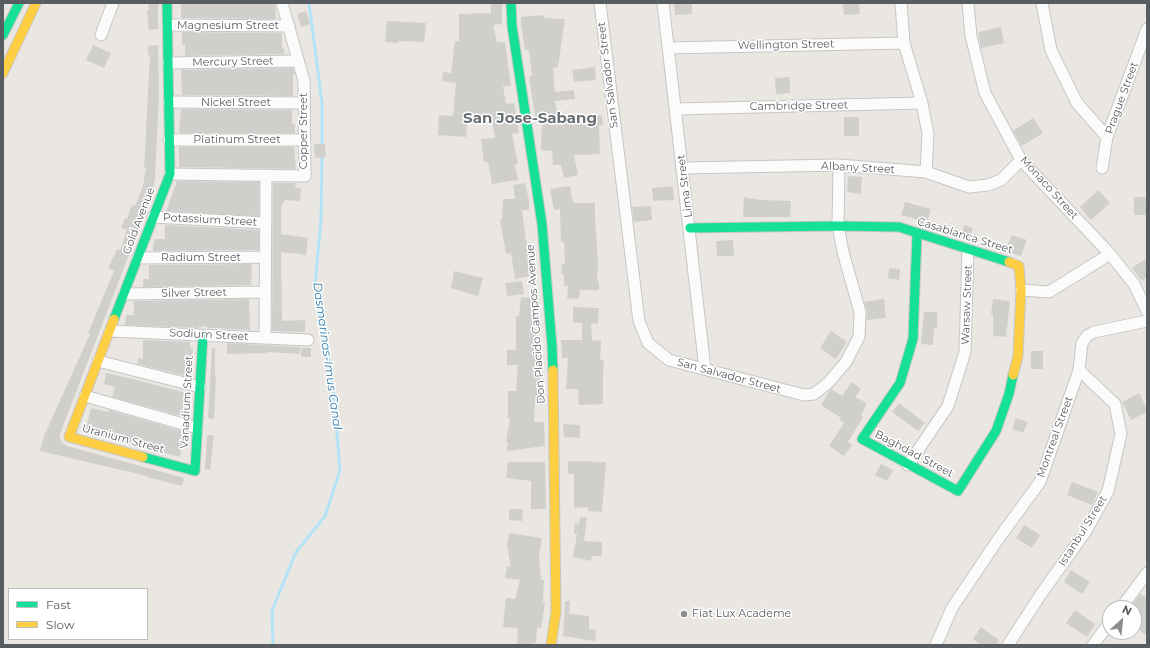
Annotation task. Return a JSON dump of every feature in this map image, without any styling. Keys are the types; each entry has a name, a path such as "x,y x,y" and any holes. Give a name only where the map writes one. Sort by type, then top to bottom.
{"street":[{"path":"3,35 19,3"},
{"path":"3,73 36,3"},
{"path":"101,35 113,3"},
{"name":"Gold Avenue","path":"69,437 170,174 167,3"},
{"name":"Copper Street","path":"170,174 305,176 304,81 282,3"},
{"name":"Don Placido Campos Avenue","path":"511,3 514,34 542,224 552,346 556,476 556,612 551,645"},
{"name":"San Salvador Street","path":"600,3 639,321 648,343 669,360 804,395 814,394 828,383 846,362 859,337 860,312 843,252 838,226 839,165"},
{"name":"Lima Street","path":"663,3 705,369"},
{"path":"901,3 904,43 922,103 928,134 926,172"},
{"name":"Monaco Street","path":"968,3 971,36 985,93 1021,160 1110,254 1134,284 1147,311"},
{"path":"1042,3 1050,50 1078,103 1107,137"},
{"name":"Magnesium Street","path":"168,25 289,26"},
{"name":"Prague Street","path":"1102,168 1107,137 1147,29"},
{"name":"Wellington Street","path":"668,48 904,43"},
{"name":"Mercury Street","path":"168,63 298,61"},
{"name":"Nickel Street","path":"169,102 304,103"},
{"name":"Cambridge Street","path":"676,108 922,103"},
{"name":"Platinum Street","path":"169,140 304,140"},
{"name":"Albany Street","path":"683,168 839,165 926,172 969,186 988,185 1001,180 1021,160"},
{"path":"265,338 266,175"},
{"name":"Potassium Street","path":"153,217 266,223"},
{"name":"Casablanca Street","path":"690,228 838,226 899,227 1019,266 1021,290 1018,356 1009,394 996,431 958,491"},
{"name":"Baghdad Street","path":"917,234 912,339 900,383 862,439 958,491"},
{"name":"Warsaw Street","path":"908,465 948,406 965,352 968,250"},
{"path":"1021,290 1048,292 1110,254"},
{"name":"Radium Street","path":"138,258 265,257"},
{"name":"Silver Street","path":"124,294 265,292"},
{"name":"Montreal Street","path":"936,645 952,608 999,538 1040,482 1079,370 1082,343 1087,336 1094,332 1147,321"},
{"name":"Sodium Street","path":"110,331 308,340"},
{"name":"Vanadium Street","path":"195,471 203,335"},
{"path":"98,361 200,387"},
{"name":"Istanbul Street","path":"1008,645 1041,594 1086,531 1108,491 1121,434 1115,404 1079,370"},
{"path":"84,396 197,428"},
{"name":"Uranium Street","path":"69,437 195,471"},
{"path":"1127,600 1147,573"},
{"path":"1093,645 1102,633"}],"building":[{"path":"148,3 158,3 158,29 149,30 147,10 149,10"},
{"path":"181,3 275,3 276,19 181,18"},
{"path":"491,3 502,3 502,24 493,25 497,42 505,42 511,86 503,86 506,104 514,103 519,133 512,134 518,164 515,165 518,180 492,184 488,162 484,162 481,139 495,138 491,115 468,115 466,137 438,135 439,115 453,116 456,83 442,81 443,72 451,73 455,41 459,41 459,14 491,13"},
{"path":"674,3 692,3 692,14 675,15"},
{"path":"843,3 859,3 860,14 844,15"},
{"path":"306,11 310,24 301,27 297,14"},
{"path":"544,15 544,18 565,19 558,67 553,68 555,92 574,90 575,99 555,101 559,122 587,119 587,117 602,115 603,125 599,126 600,154 574,155 578,175 564,178 561,165 553,165 552,151 541,150 542,121 536,122 529,77 532,76 529,50 525,50 521,25 521,17"},
{"path":"387,21 426,23 424,42 385,42"},
{"path":"1001,27 1004,43 981,48 978,32"},
{"path":"182,32 282,33 282,49 284,48 284,54 185,56 185,45 182,45"},
{"path":"93,45 111,53 104,68 86,60"},
{"path":"158,45 159,95 155,178 152,195 60,434 60,438 62,443 67,446 184,478 182,486 147,476 40,451 44,436 90,334 88,333 114,271 108,268 117,249 120,250 127,230 121,228 125,218 127,219 132,205 135,206 143,186 146,168 144,168 150,55 148,55 148,46"},
{"path":"595,67 596,80 574,82 572,70"},
{"path":"293,68 295,75 293,75 293,96 182,95 181,70"},
{"path":"790,77 790,93 776,94 775,78"},
{"path":"181,109 292,110 292,124 295,124 295,133 179,133"},
{"path":"844,117 859,117 859,136 844,136"},
{"path":"1033,118 1043,133 1022,146 1013,131"},
{"path":"314,144 325,144 326,157 315,158"},
{"path":"179,147 294,147 296,169 179,167"},
{"path":"848,176 862,177 861,194 847,192"},
{"path":"177,181 259,182 259,216 166,211"},
{"path":"273,183 296,183 295,188 301,188 300,201 285,200 281,206 281,234 308,238 306,255 281,252 282,321 305,320 305,332 272,331"},
{"path":"525,183 529,200 529,210 522,210 528,255 534,254 537,275 515,279 511,253 506,254 500,219 502,219 503,199 515,199 513,185"},
{"path":"570,186 573,203 595,203 598,265 597,281 599,281 599,290 580,290 579,299 567,298 568,286 564,286 564,274 561,274 562,264 565,264 564,242 561,242 560,209 554,210 550,189"},
{"path":"673,186 674,200 653,201 652,188"},
{"path":"1098,190 1110,203 1091,220 1080,207"},
{"path":"744,197 761,200 791,201 790,217 743,217"},
{"path":"1134,197 1147,197 1147,215 1134,215"},
{"path":"905,202 931,209 926,226 917,223 918,220 901,215"},
{"path":"651,206 652,220 634,222 632,207"},
{"path":"165,225 259,230 259,250 153,251 155,239 165,239"},
{"path":"964,225 973,228 970,240 961,237"},
{"path":"1012,235 1027,240 1021,256 1005,251"},
{"path":"733,240 734,256 717,256 716,241"},
{"path":"1147,258 1147,277 1142,281 1132,268"},
{"path":"252,264 251,285 143,287 143,279 149,279 149,265"},
{"path":"889,268 900,269 899,280 888,278"},
{"path":"454,271 483,278 478,296 451,288"},
{"path":"522,281 524,294 507,296 505,283"},
{"path":"521,297 532,298 531,315 540,315 541,327 535,327 537,350 540,350 540,390 544,390 544,402 536,402 535,404 534,422 544,422 545,446 507,451 508,442 506,442 510,418 508,418 508,391 516,391 518,365 507,365 507,350 516,350 516,316 519,316"},
{"path":"249,299 250,330 210,328 203,326 197,328 125,325 126,315 134,315 134,301"},
{"path":"884,299 886,318 867,320 867,310 864,302"},
{"path":"993,299 1010,301 1006,337 993,336 993,314 991,314"},
{"path":"573,307 599,308 598,324 591,323 592,340 601,341 600,360 604,360 603,404 579,405 578,389 566,389 568,358 562,358 561,340 582,340 582,323 573,322"},
{"path":"924,312 937,312 937,328 934,328 933,345 921,344"},
{"path":"831,331 847,342 836,359 820,348"},
{"path":"143,340 190,342 190,348 193,348 191,377 137,364 138,358 143,359"},
{"path":"227,343 300,347 300,354 267,352 227,354"},
{"path":"212,348 215,348 216,375 214,419 208,418"},
{"path":"301,348 311,348 311,357 301,357"},
{"path":"1031,351 1043,351 1043,369 1031,369"},
{"path":"106,373 190,394 188,418 112,397 115,387 104,384"},
{"path":"852,382 861,389 855,397 867,403 861,415 863,417 848,442 852,445 844,456 829,446 844,423 840,420 841,418 821,405 831,389 842,396"},
{"path":"1139,393 1147,412 1131,420 1122,402"},
{"path":"899,403 925,423 918,431 892,412"},
{"path":"91,408 108,412 109,410 185,432 180,457 82,431 84,423 87,424"},
{"path":"1016,418 1028,422 1023,433 1012,429"},
{"path":"563,424 580,425 580,438 564,437"},
{"path":"207,435 214,435 210,470 205,469"},
{"path":"568,461 606,462 602,512 588,511 588,507 574,508 574,474 568,474"},
{"path":"508,462 545,462 546,509 531,509 531,481 506,478"},
{"path":"881,464 893,470 887,481 875,475"},
{"path":"1072,482 1098,492 1092,505 1067,495"},
{"path":"509,509 523,509 522,521 509,520"},
{"path":"580,517 587,518 584,541 602,542 602,556 592,556 591,561 573,557 577,534 574,534 575,523 579,524"},
{"path":"1024,525 1040,535 1032,548 1016,538"},
{"path":"509,533 542,538 539,555 541,580 544,580 543,602 545,603 541,628 537,628 536,643 533,643 533,645 517,645 518,628 503,627 506,598 515,599 520,580 505,578 507,566 511,567 507,546"},
{"path":"1071,570 1090,582 1082,594 1064,582"},
{"path":"1140,594 1147,598 1147,636 1142,632 1142,600 1136,600"},
{"path":"565,601 570,601 569,614 589,616 589,629 596,630 595,641 563,636"},
{"path":"1075,610 1095,624 1087,637 1066,623"},
{"path":"981,627 999,640 996,645 981,645 973,639"}],"waterway":[{"name":"Dasmarinas-Imus Canal","path":"309,3 322,103 322,146"},
{"name":"Dasmarinas-Imus Canal","path":"273,645 272,611 296,552 325,516 340,470 333,385 315,285 321,219 322,154"}],"traffic: fast":[{"path":"3,35 19,3"},
{"path":"114,319 170,174 167,3"},
{"path":"511,3 512,26 542,224 553,370"},
{"path":"690,228 838,226 899,227 1009,262"},
{"path":"917,234 913,339 900,383 862,439 958,491 996,431 1009,394 1013,375"},
{"path":"143,457 195,471 203,335"}],"traffic: slow":[{"path":"3,73 36,3"},
{"path":"1009,262 1019,266 1021,290 1018,356 1013,375"},
{"path":"114,319 69,437 143,457"},
{"path":"551,645 556,612 553,370"}],"place":[{"name":"Fiat Lux Academe","path":"684,614"}],"district":[{"name":"San Jose-Sabang","path":"530,119"}]}
